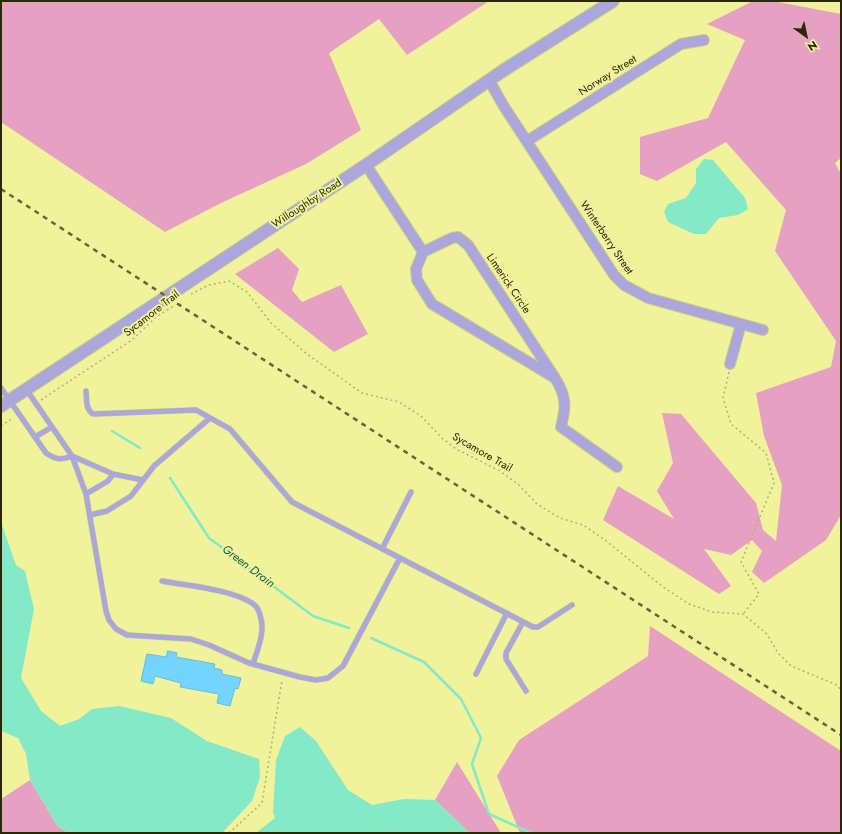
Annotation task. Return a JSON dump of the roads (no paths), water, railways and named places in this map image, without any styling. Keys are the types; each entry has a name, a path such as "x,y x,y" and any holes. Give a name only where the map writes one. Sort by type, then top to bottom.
{"street":[{"name":"Willoughby Road","path":"5,403 366,165 489,80 613,1"},
{"name":"Norway Street","path":"527,141 681,44 704,40"},
{"name":"Winterberry Street","path":"489,80 614,275 624,285 648,298 763,330"},
{"path":"366,165 423,252 416,269 417,280 432,304 555,378"},
{"name":"Limerick Circle","path":"423,252 452,238 458,237 463,241 560,385 566,406 561,427 617,467"},
{"path":"730,364 740,324"}],"lane":[{"path":"1,388 5,403 19,414 46,453 52,458 60,460 72,456 113,474 143,480"},
{"path":"26,389 72,456 86,494 106,611 109,620 116,629 127,635 191,639 209,644 253,664 316,680 328,678 342,666 400,558"},
{"path":"86,391 88,408 93,414 196,410 230,429 292,502 533,627 538,627 572,605"},
{"path":"90,515 107,511 131,496 154,466 210,418"},
{"path":"35,438 52,427"},
{"path":"86,494 108,481 113,474"},
{"path":"382,549 411,492"},
{"path":"162,581 235,596 252,603 262,621 259,645 253,664"},
{"path":"476,674 507,613"},
{"path":"523,622 506,653 506,659 526,691"}],"waterway":[{"name":"Green Drain","path":"112,431 140,448"},
{"name":"Green Drain","path":"170,478 209,538 313,616 349,628"},
{"name":"Green Drain","path":"371,638 424,662 461,699 481,738 472,764 489,814 531,833"}],"railway":[{"path":"1,189 841,735"}]}
